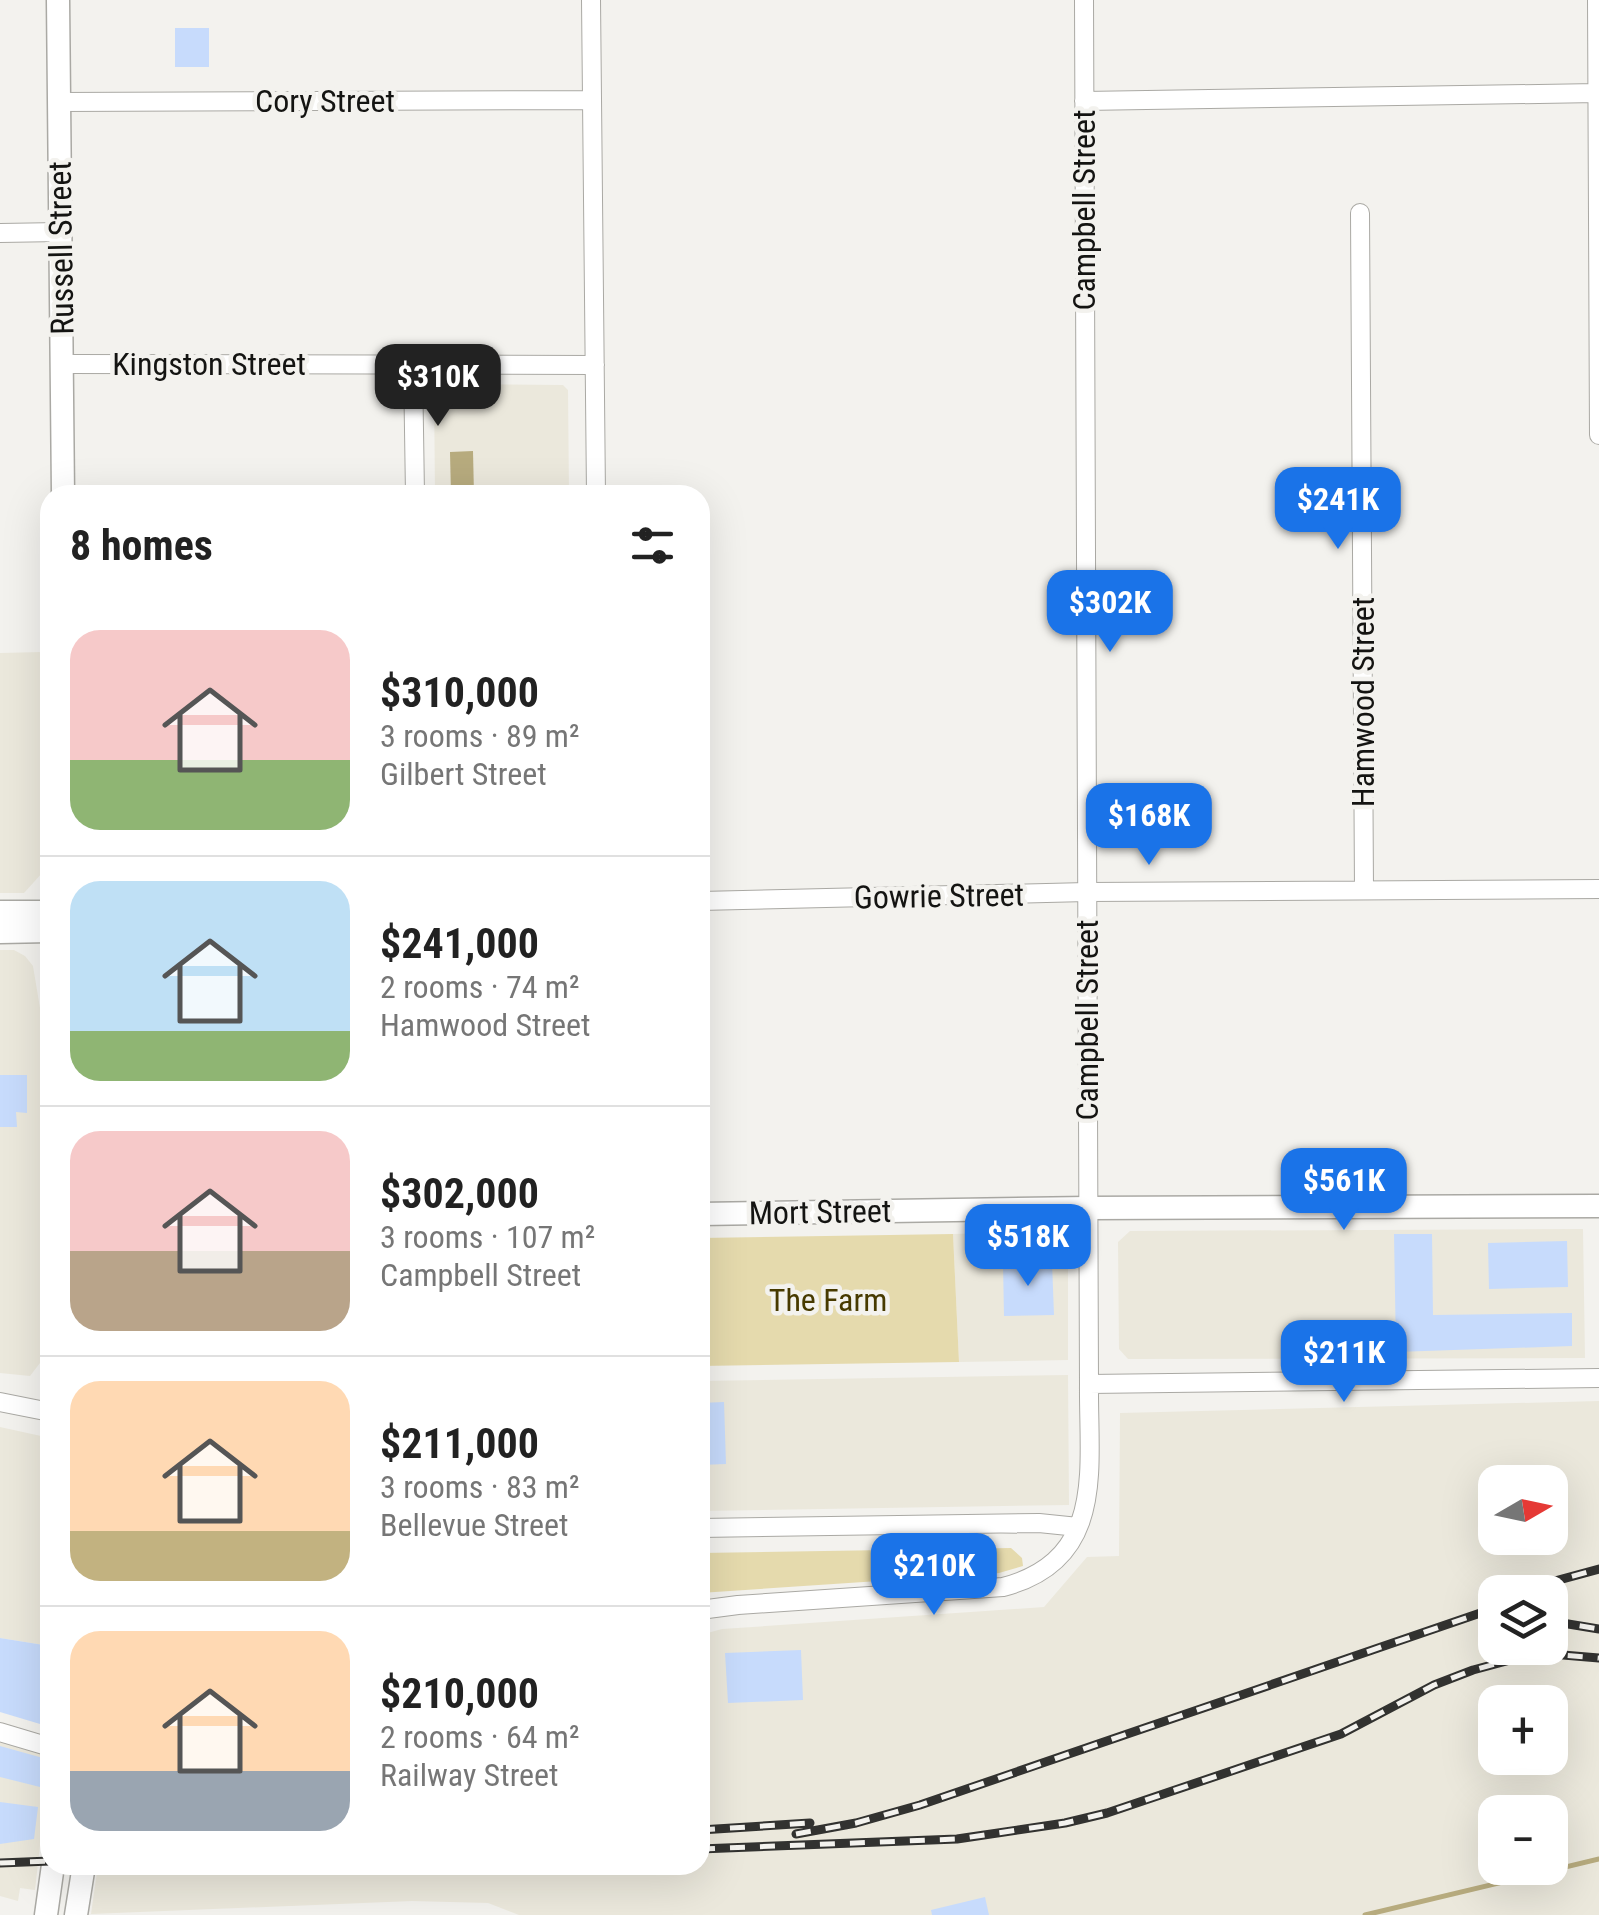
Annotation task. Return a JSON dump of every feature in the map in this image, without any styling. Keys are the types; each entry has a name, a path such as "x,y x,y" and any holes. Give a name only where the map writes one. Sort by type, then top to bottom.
{"street":[{"name":"Russell Street","path":"58,0 64,485"},
{"path":"591,0 596,485"},
{"name":"Campbell Street","path":"1078,1527 1088,1500 1084,0"},
{"path":"1597,0 1599,435"},
{"path":"1084,102 1597,93"},
{"name":"Cory Street","path":"59,102 592,100"},
{"name":"Hamwood Street","path":"1360,213 1364,890"},
{"path":"0,233 60,232"},
{"name":"Kingston Street","path":"62,364 595,365"},
{"path":"413,364 415,485"},
{"name":"Gowrie Street","path":"710,901 1087,892 1599,889"},
{"path":"0,912 40,912"},
{"path":"0,932 40,931"},
{"name":"Mort Street","path":"710,1214 1599,1206"},
{"path":"1088,1384 1599,1378"},
{"path":"0,1402 40,1410"},
{"path":"710,1528 1039,1523 1078,1527 1068,1546 1036,1576 1003,1588 710,1609"},
{"path":"0,1732 40,1744"},
{"path":"46,1915 52,1875"},
{"path":"76,1915 82,1875"}],"shaded area":[{"path":"438,384 563,385 568,390 569,485 435,485 434,389"},
{"path":"473,451 474,485 451,485 450,452"},
{"path":"40,652 40,875 24,893 0,893 0,653"},
{"path":"0,950 14,950 33,966 40,1008 40,1363 30,1376 0,1373"},
{"path":"1583,1229 1585,1358 1128,1359 1119,1349 1118,1242 1130,1231"},
{"path":"1057,1231 1068,1243 1068,1360 959,1362 953,1234"},
{"path":"1068,1375 1069,1505 710,1511 710,1381"},
{"path":"1599,1401 1599,1915 519,1915 488,1903 412,1901 91,1914 97,1875 710,1875 710,1632 1044,1607 1087,1557 1119,1556 1120,1413"},
{"path":"0,1427 40,1436 40,1644 0,1638"},
{"path":"0,1742 40,1754 40,1846 35,1890 20,1888 18,1901 0,1896"}],"green space":[{"name":"The Farm","path":"953,1234 959,1362 710,1366 710,1238"},
{"path":"1011,1548 1022,1558 1023,1566 999,1573 710,1592 710,1553"}],"building":[{"path":"175,28 209,28 209,67 175,67"},
{"path":"0,1075 27,1075 27,1113 16,1112 17,1127 0,1127"},
{"path":"1394,1234 1432,1234 1433,1315 1572,1313 1572,1346 1396,1352"},
{"path":"1567,1241 1568,1287 1489,1289 1488,1243"},
{"path":"1052,1262 1054,1315 1004,1316 1003,1263"},
{"path":"724,1402 726,1464 710,1465 710,1403"},
{"path":"0,1638 40,1644 40,1724 0,1712"},
{"path":"801,1650 803,1700 728,1703 725,1653"},
{"path":"0,1746 40,1757 40,1787 0,1777"},
{"path":"0,1802 38,1807 34,1839 0,1844"},
{"path":"985,1897 989,1915 932,1915 931,1910"}],"waterway":[{"path":"1365,1915 1599,1859"}],"railway":[{"path":"1568,1577 1599,1569"},
{"path":"796,1834 920,1805 1478,1614"},
{"path":"1568,1624 1599,1629"},
{"path":"710,1849 957,1839 1065,1823 1107,1813 1341,1734 1434,1685 1473,1670 1551,1654 1599,1658"},
{"path":"710,1829 810,1823"},
{"path":"0,1863 40,1861"}]}
